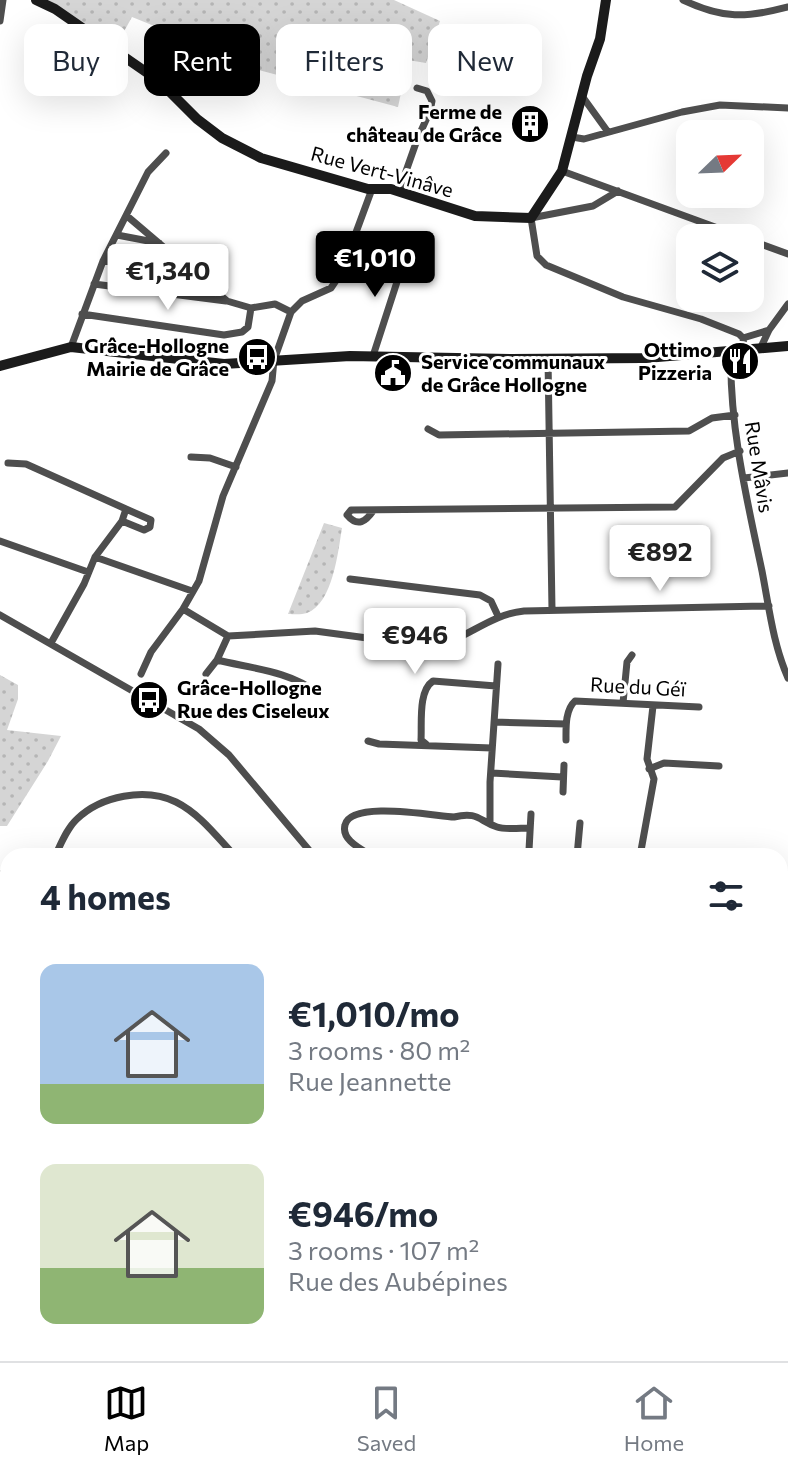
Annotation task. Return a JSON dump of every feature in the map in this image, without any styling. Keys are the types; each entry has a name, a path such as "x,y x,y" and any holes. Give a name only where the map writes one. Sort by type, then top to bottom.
{"street":[{"path":"0,21 3,0"},
{"name":"Rue Vert-Vinâve","path":"36,0 55,9 159,81 197,119 222,138 261,158 372,189 399,191 475,216 531,218"},
{"path":"606,0 600,39 562,171 531,218 537,256 546,265 623,297 701,319 739,334 743,344"},
{"path":"683,0 717,14 740,17 788,7"},
{"path":"399,191 432,101 427,91 417,88"},
{"path":"582,96 608,132"},
{"path":"572,137 584,139 682,112 720,105 788,108"},
{"path":"71,347 103,261 148,172 166,153"},
{"path":"562,171 707,224"},
{"path":"141,674 151,652 183,609 199,581 223,496 272,381 274,360 291,312 302,301 331,288 341,273 372,189"},
{"path":"531,218 593,206 618,191"},
{"path":"127,216 227,301"},
{"path":"117,235 161,244"},
{"path":"764,245 788,254"},
{"path":"373,356 407,251"},
{"path":"103,261 193,272"},
{"path":"94,284 227,301 251,308 275,304 291,312"},
{"path":"761,347 788,304"},
{"path":"82,314 224,335 242,332 248,327 251,308"},
{"path":"0,366 71,347 224,364 373,356 548,359 676,357 731,352 769,330"},
{"path":"743,344 788,346"},
{"name":"Rue Mâvis","path":"731,352 735,415 744,478 774,640 788,678"},
{"path":"548,359 552,610"},
{"path":"428,429 439,435 689,431 712,418 735,415"},
{"path":"373,511 675,507 723,458 740,451"},
{"path":"191,457 210,458 236,467"},
{"path":"8,463 26,464 151,520 150,527 144,530 122,521"},
{"path":"744,478 787,472"},
{"path":"51,643 95,557 122,521 126,509"},
{"path":"0,541 88,572"},
{"path":"95,557 192,591"},
{"path":"350,579 480,595 491,601 498,616"},
{"path":"183,609 228,636 315,631 443,646 498,616 524,611 769,606"},
{"path":"0,615 199,729 229,755 307,848"},
{"path":"206,674 217,660 228,636"},
{"path":"623,703 627,662 632,655"},
{"path":"217,660 282,675 307,684 317,693"},
{"path":"490,821 498,664"},
{"path":"492,748 431,746 421,740 427,685 433,681 496,686"},
{"name":"Rue du Géï","path":"566,724 571,704 575,701 699,707"},
{"path":"641,848 654,779 647,759 653,706"},
{"path":"494,722 566,724 566,740"},
{"path":"368,741 379,744 426,744"},
{"path":"649,769 664,763 719,766"},
{"path":"563,792 564,765"},
{"path":"492,773 562,777"},
{"path":"59,848 75,820 102,801 138,794 174,801 199,818 227,848"},
{"path":"360,848 348,840 344,830 347,820 352,815 390,810 443,816 464,814 490,821 498,827 530,828"},
{"path":"529,848 531,814"},
{"path":"578,848 580,823"}],"green space":[{"path":"39,0 394,0 440,21 439,24 428,24 426,63 412,61 412,24 276,24 276,75 260,70 260,24 149,24 132,17 128,24 82,24"},
{"path":"357,96 400,96 398,107"},
{"path":"324,523 342,528 328,588 316,607 305,614 288,614"},
{"path":"0,675 18,685 18,699 7,730 61,736 7,826 0,826"}],"place":[{"name":"Ferme de château de Grâce","path":"530,124"},
{"name":"Grâce-Hollogne Mairie de Grâce","path":"257,357"},
{"name":"Ottimo Pizzeria","path":"740,361"},
{"name":"Service communaux de Grâce Hollogne","path":"393,373"},
{"name":"Grâce-Hollogne Rue des Ciseleux","path":"149,700"}]}
